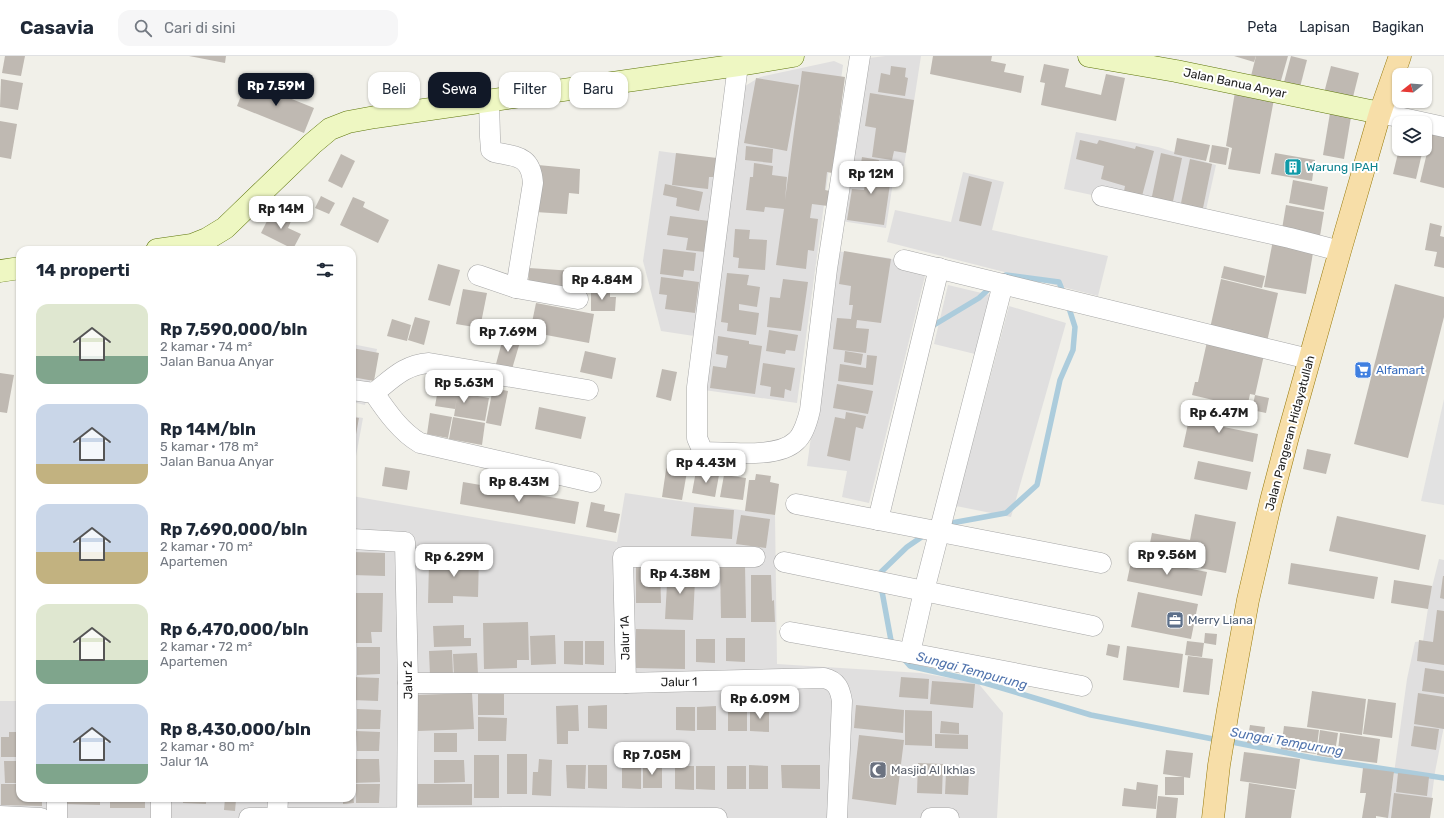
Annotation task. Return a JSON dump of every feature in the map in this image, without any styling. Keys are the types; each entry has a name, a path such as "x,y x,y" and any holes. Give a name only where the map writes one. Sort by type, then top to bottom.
{"main road":[{"name":"Jalan Pangeran Hidayatullah","path":"1213,818 1219,765 1248,600 1288,436 1380,113 1400,56"}],"street":[{"path":"491,100 793,56"},
{"path":"738,65 697,387 697,438 703,452 770,453 786,448 797,441 807,421 810,410 827,270 860,56"},
{"name":"Jalan Banua Anyar","path":"1089,56 1176,71 1380,113"},
{"path":"185,246 207,239 225,228 312,144 330,129 348,122 435,108"},
{"path":"489,108 491,150 525,161 532,173 533,183 516,288"},
{"path":"1380,113 1444,127"},
{"path":"1102,196 1290,238 1340,251"},
{"path":"904,260 1309,358"},
{"path":"878,520 939,268"},
{"path":"0,271 16,269"},
{"path":"478,275 516,288 578,300"},
{"path":"910,653 924,591 1003,284"},
{"path":"374,394 411,366 429,363 588,390"},
{"path":"356,391 374,394 401,428 410,437 420,443 591,482"},
{"path":"796,504 1100,563"},
{"name":"Jalur 2","path":"356,539 405,542 408,683 407,818"},
{"name":"Jalur 1A","path":"626,683 623,557 755,557"},
{"path":"784,562 1093,626"},
{"path":"790,632 1082,686"},
{"name":"Jalur 1","path":"408,683 626,683 824,678 830,680 840,691 842,701 837,818"},
{"path":"57,802 57,818"},
{"path":"161,818 162,802"},
{"path":"277,818 278,802"},
{"path":"0,816 41,818"},
{"path":"249,818 717,818"},
{"path":"931,818 949,818"}],"shaded area":[{"path":"885,56 921,56 904,166 895,169 886,228 841,221 861,59"},
{"path":"834,61 843,65 797,403 704,390 745,86 760,77"},
{"path":"1076,132 1158,147 1216,165 1204,219 1064,189"},
{"path":"659,151 717,159 694,336 661,331 643,261"},
{"path":"963,172 1004,182 992,230 1108,256 1098,296 887,242 895,210 951,222"},
{"path":"836,251 889,258 926,272 869,503 842,497 847,471 807,466"},
{"path":"948,285 990,295 975,354 934,344"},
{"path":"1009,306 1066,323 1011,517 956,506"},
{"path":"356,345 377,349 365,405 356,403"},
{"path":"1444,399 1444,505 1421,501"},
{"path":"356,417 363,418 356,456"},
{"path":"625,493 775,515 777,664 921,673 978,683 1003,713 997,818 0,818 0,701 16,701 16,802 356,802 356,497 617,542"},
{"path":"1439,559 1444,560 1444,726 1435,772 1429,818 1386,818 1391,795 1407,679 1415,642 1423,641 1430,595"}],"building":[{"path":"5,56 25,56 21,76 2,73"},
{"path":"189,56 226,56 225,63"},
{"path":"933,56 992,56 991,61 1006,64 1004,72 1024,76 1021,93 930,74"},
{"path":"1234,56 1256,56 1254,62"},
{"path":"1256,56 1288,56 1280,84 1251,76"},
{"path":"1291,56 1307,60 1299,91 1283,86"},
{"path":"1044,64 1069,69 1065,87 1101,95 1106,74 1125,78 1116,121 1041,105 1045,83 1040,82"},
{"path":"891,66 906,68 905,77 908,78 905,96 878,92 881,73 890,75"},
{"path":"1331,66 1359,73 1352,101 1324,93"},
{"path":"802,71 845,77 832,173 827,172 825,190 830,191 828,206 812,204 810,218 818,219 814,251 808,250 806,269 776,265 784,209 765,207 764,212 746,210 750,177 753,177 754,163 773,166 772,175 787,177 785,200"},
{"path":"756,78 799,85 787,151 744,143"},
{"path":"1,79 23,83 18,110 0,107"},
{"path":"247,81 314,108 304,133 237,106"},
{"path":"1235,92 1274,99 1260,174 1228,169 1232,148 1226,146"},
{"path":"870,93 914,100 906,153 894,151 892,160 872,157 876,128 865,126"},
{"path":"1330,113 1351,117 1344,159 1323,155"},
{"path":"0,121 17,124 11,159 0,157"},
{"path":"1432,132 1444,135 1444,188 1420,182 1426,156 1432,156"},
{"path":"1177,138 1210,145 1206,161 1174,154"},
{"path":"1080,140 1097,144 1099,140 1135,149 1136,146 1154,151 1142,196 1124,191 1125,186 1101,179 1104,166 1076,159"},
{"path":"1212,145 1229,148 1226,165 1209,162"},
{"path":"746,146 773,149 772,163 745,160"},
{"path":"676,153 717,158 715,177 709,177 708,189 672,185"},
{"path":"1161,153 1182,158 1172,206 1151,201"},
{"name":"Warung IPAH","path":"1275,153 1315,160 1312,181 1271,174"},
{"path":"341,154 355,161 342,188 328,181"},
{"path":"1397,156 1421,156 1416,179 1393,174"},
{"path":"862,157 879,160 878,165 888,166 887,176 891,177 884,225 847,220 852,189 864,190 867,171 860,170"},
{"path":"1190,159 1212,164 1202,213 1180,208"},
{"path":"538,165 580,169 579,194 569,193 567,214 535,212"},
{"path":"969,176 992,182 981,226 959,221"},
{"path":"1293,180 1328,187 1324,210 1289,203"},
{"path":"665,184 703,192 699,211 676,206 677,198 663,195"},
{"path":"321,196 335,203 329,214 315,208"},
{"path":"353,197 365,202 363,207 389,220 378,243 340,225"},
{"path":"1286,205 1324,212 1320,236 1282,229"},
{"path":"273,209 292,219 288,228 301,234 295,246 287,246 261,233"},
{"path":"670,216 709,221 705,252 686,250 688,238 667,235"},
{"path":"1430,223 1442,226 1440,236 1444,237 1444,268 1434,266 1437,252 1425,250"},
{"path":"735,229 750,230 749,239 767,240 765,270 738,268 739,258 733,257"},
{"path":"1273,240 1314,247 1306,294 1264,287"},
{"path":"663,249 696,253 694,271 684,270 683,277 660,274"},
{"path":"844,251 891,259 881,323 857,320 856,328 869,329 866,353 833,349 837,318 851,319 853,305 849,305 851,286 839,284"},
{"path":"438,264 460,270 450,306 428,300"},
{"path":"1224,266 1265,276 1262,288 1221,278"},
{"path":"529,268 589,272 588,293 528,289"},
{"path":"727,273 749,275 747,285 760,287 757,307 739,304 739,310 759,313 756,335 727,331 728,323 721,322"},
{"path":"661,277 699,282 695,313 665,309 667,295 659,294"},
{"path":"783,279 808,282 801,331 767,327 770,297 780,298"},
{"path":"1221,279 1278,293 1255,395 1250,394 1247,408 1192,395 1195,382 1198,382"},
{"path":"1395,284 1444,297 1444,317 1408,458 1354,444"},
{"path":"463,289 487,293 480,328 456,324"},
{"path":"591,290 610,291 610,297 616,297 615,311 591,311"},
{"path":"536,303 594,314 589,343 530,332"},
{"path":"415,317 430,321 424,345 408,340"},
{"path":"392,319 411,325 407,341 387,336"},
{"path":"769,330 798,335 795,351 786,350 785,354 766,351"},
{"path":"718,336 749,341 749,344 762,346 755,394 710,388 713,366 726,368 728,356 716,354"},
{"path":"503,338 520,342 512,369 496,364"},
{"path":"356,349 379,353 374,381 356,378"},
{"path":"585,351 616,358 612,379 580,372"},
{"path":"845,351 863,354 861,365 844,362"},
{"path":"867,355 877,356 873,385 838,381 840,364 866,368"},
{"path":"763,363 795,368 791,391 785,389 784,398 770,396 771,387 760,385"},
{"path":"662,369 677,372 671,401 656,397"},
{"path":"0,373 14,375 7,413 0,412"},
{"path":"837,384 873,391 868,414 833,408"},
{"path":"493,388 508,391 501,426 486,423"},
{"path":"438,389 489,398 485,421 454,416 457,397 455,409 435,406"},
{"path":"1255,395 1269,398 1266,413 1252,410"},
{"path":"1200,400 1228,406 1224,427 1258,434 1253,462 1183,447 1189,419 1196,421"},
{"path":"539,407 586,417 581,439 535,429"},
{"path":"846,412 866,416 863,429 856,427 850,461 827,456 835,417 845,419"},
{"path":"430,413 452,417 448,438 427,434"},
{"path":"453,417 485,423 482,445 449,439"},
{"path":"356,418 359,418 356,434"},
{"path":"1307,449 1331,454 1326,474 1303,469"},
{"path":"1198,461 1251,472 1247,490 1194,479"},
{"path":"667,463 688,466 682,500 662,497"},
{"path":"385,467 410,471 407,490 382,486"},
{"path":"696,471 719,475 715,497 692,493"},
{"path":"756,474 771,476 770,482 779,484 775,515 745,511 749,480 755,480"},
{"path":"724,475 746,478 743,500 720,497"},
{"path":"463,482 579,502 575,524 460,504"},
{"path":"591,502 605,505 604,511 620,514 616,533 586,527"},
{"path":"694,507 734,510 732,539 691,536"},
{"path":"1195,514 1236,522 1226,573 1147,558 1152,533 1190,540"},
{"path":"741,515 770,519 766,548 736,544"},
{"path":"1337,516 1426,535 1419,570 1329,551"},
{"path":"356,552 385,553 385,576 356,575"},
{"path":"444,554 479,555 478,597 453,596 453,603 428,603 429,563 444,563"},
{"path":"1132,557 1207,572 1202,596 1127,581"},
{"path":"1291,563 1378,577 1374,599 1288,584"},
{"path":"636,564 660,564 661,603 636,603"},
{"path":"720,565 745,565 746,618 721,618"},
{"path":"668,567 689,568 689,579 695,580 693,620 665,619"},
{"path":"751,575 771,575 772,601 774,600 775,622 751,622"},
{"path":"1444,576 1444,599 1440,598"},
{"path":"1394,580 1432,586 1428,609 1391,603"},
{"path":"1138,592 1198,604 1191,639 1131,627"},
{"path":"356,593 383,593 382,632 371,632 372,643 356,643"},
{"path":"1437,610 1444,611 1444,665 1417,661 1419,640 1433,642"},
{"path":"528,622 529,660 517,660 517,668 484,669 483,623"},
{"path":"464,625 464,638 471,638 471,646 434,647 433,626"},
{"path":"636,629 685,630 685,669 636,668"},
{"path":"1205,633 1217,634 1216,645 1204,643"},
{"path":"555,635 556,664 531,665 530,636"},
{"path":"726,638 745,638 745,662 726,661"},
{"path":"696,639 715,639 715,663 696,662"},
{"path":"564,641 583,641 583,665 564,664"},
{"path":"585,641 604,641 604,665 585,664"},
{"path":"1187,641 1204,643 1202,657 1185,655"},
{"path":"1108,644 1120,646 1118,658 1106,655"},
{"path":"1127,646 1183,654 1179,688 1123,680"},
{"path":"357,647 380,647 380,674 357,675"},
{"path":"452,650 453,675 430,676 429,651"},
{"path":"477,653 478,675 454,676 453,654"},
{"path":"1188,656 1213,659 1209,695 1183,692"},
{"path":"1425,668 1444,671 1444,694 1422,691"},
{"path":"356,677 379,678 378,701 356,700"},
{"path":"901,677 929,679 928,699 899,697"},
{"path":"932,681 975,684 973,708 930,704"},
{"path":"1312,691 1366,699 1362,735 1307,727"},
{"path":"472,693 474,729 418,731 416,695"},
{"path":"1418,693 1444,697 1444,729 1414,724"},
{"path":"478,694 504,694 504,715 478,715"},
{"path":"1368,699 1396,703 1392,738 1363,734"},
{"path":"578,705 579,731 568,731 568,744 557,744 556,706"},
{"path":"607,705 607,729 588,728 588,706"},
{"path":"856,705 904,710 903,733 854,728"},
{"path":"716,706 716,730 697,730 697,707"},
{"path":"676,707 695,707 695,731 676,730"},
{"path":"747,707 747,731 728,731 728,708"},
{"path":"750,708 769,708 769,732 750,731"},
{"path":"357,709 381,710 380,729 357,729"},
{"path":"905,710 932,711 932,746 905,745"},
{"path":"478,717 507,718 506,741 478,741"},
{"path":"941,721 959,723 959,734 940,733"},
{"path":"1250,725 1265,727 1263,745 1247,743"},
{"path":"1284,726 1319,730 1316,754 1281,749"},
{"path":"1414,726 1439,729 1436,750 1411,746"},
{"path":"1320,730 1338,733 1334,758 1317,755"},
{"path":"356,731 380,732 379,751 357,751"},
{"path":"9,732 16,732 16,757 1,757 1,737 9,737"},
{"path":"434,733 457,733 457,752 434,752"},
{"path":"1340,733 1380,739 1377,763 1337,758"},
{"path":"935,734 968,735 968,749 935,748"},
{"name":"Masjid Al Ikhlas","path":"859,735 904,740 896,805 852,799"},
{"path":"1166,750 1193,753 1190,778 1163,774"},
{"path":"1244,752 1300,759 1296,789 1240,781"},
{"path":"507,754 527,754 527,794 507,794"},
{"path":"474,755 499,755 499,798 474,798"},
{"path":"356,759 379,759 380,782 356,783"},
{"path":"539,759 552,760 551,796 532,795 533,772 538,772"},
{"path":"434,760 464,760 465,782 434,783"},
{"path":"4,761 16,761 16,783 5,783"},
{"path":"918,763 943,764 942,794 917,793"},
{"path":"566,765 586,765 585,789 567,788"},
{"path":"588,765 607,765 607,789 588,788"},
{"path":"622,765 641,765 641,789 622,788"},
{"path":"643,765 662,765 662,788 643,788"},
{"path":"749,765 768,766 768,789 749,789"},
{"path":"781,765 820,765 820,789 782,788"},
{"path":"675,766 694,766 694,790 675,789"},
{"path":"696,766 715,766 715,790 696,789"},
{"path":"727,766 746,766 746,789 727,789"},
{"path":"1363,768 1394,772 1388,818 1376,816 1376,818 1362,818 1366,793 1360,793"},
{"path":"946,773 969,774 968,795 945,794"},
{"path":"1398,773 1429,777 1427,796 1396,792"},
{"path":"1165,777 1184,777 1184,795 1165,795"},
{"path":"1137,782 1158,785 1156,809 1122,806 1124,788 1136,790"},
{"path":"1249,783 1295,790 1291,818 1245,818"},
{"path":"1,784 16,784 16,802 42,802 42,806 1,805"},
{"path":"356,784 380,784 379,803 356,803"},
{"path":"417,784 472,784 472,805 417,805"},
{"path":"1394,793 1433,798 1430,818 1391,818"},
{"path":"1158,796 1178,798 1176,818 1156,818"},
{"path":"63,802 100,802 100,805 63,804"},
{"path":"110,802 145,802 145,808 110,808"},
{"path":"206,802 206,804 183,803"},
{"path":"225,802 236,802 235,811 224,810"},
{"path":"343,802 354,802 354,803 343,804"}],"waterway":[{"name":"Sungai Tempurung","path":"1006,275 1059,282 1064,295"},
{"name":"Sungai Tempurung","path":"934,325 979,298 992,286"},
{"name":"Sungai Tempurung","path":"946,524 1006,513 1037,485 1060,380 1073,350 1075,327 1068,305"},
{"name":"Sungai Tempurung","path":"880,577 879,574 907,547 926,534"},
{"name":"Sungai Tempurung","path":"881,586 892,646"},
{"name":"Sungai Tempurung","path":"903,658 910,666 985,683 1091,715 1218,740"},
{"name":"Sungai Tempurung","path":"1227,741 1313,758 1444,778"}],"place":[{"name":"Warung IPAH","path":"1293,167"},
{"name":"Alfamart","path":"1363,370"},
{"name":"Merry Liana","path":"1175,620"},
{"name":"Masjid Al Ikhlas","path":"878,770"}]}
